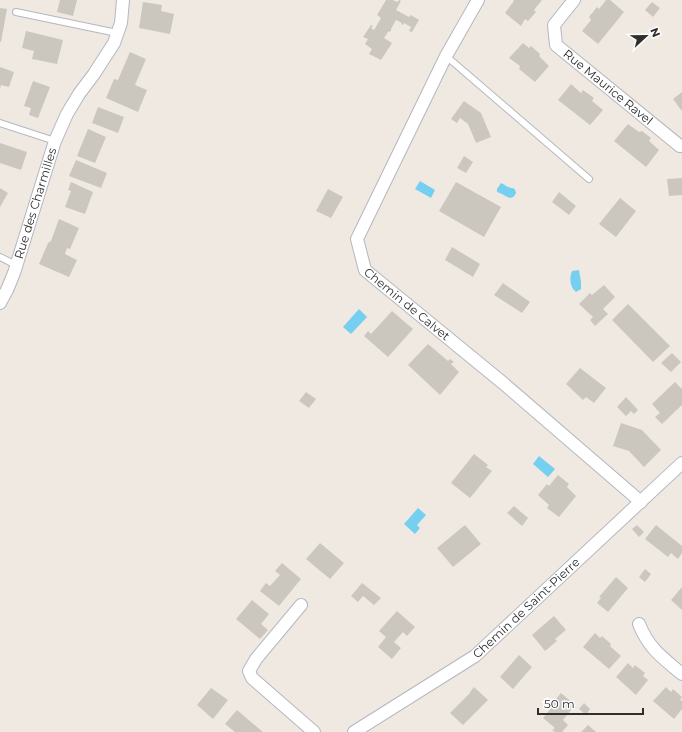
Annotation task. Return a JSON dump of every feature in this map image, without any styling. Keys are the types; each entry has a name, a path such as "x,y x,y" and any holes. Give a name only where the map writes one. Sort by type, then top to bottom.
{"street":[{"name":"Rue des Charmilles","path":"0,303 7,290 16,265 55,141 66,114 114,43 121,23 123,0"},
{"name":"Chemin de Calvet","path":"478,0 446,56 357,239 365,270 503,383 641,502"},
{"name":"Rue Maurice Ravel","path":"574,0 554,25 556,45 680,146 682,146"},
{"name":"Chemin de Saint-Pierre","path":"354,732 475,656 682,463"},
{"path":"301,605 256,660 249,671 252,678 314,732"},
{"path":"639,624 647,642 652,648 682,674"}],"lane":[{"path":"16,12 117,33"},
{"path":"446,56 589,179"},
{"name":"Rue des Charmilles","path":"0,123 55,141"},
{"name":"Rue des Charmilles","path":"0,257 16,265"}],"water":[{"path":"420,181 435,190 431,198 415,189"},
{"path":"501,183 515,189 516,193 512,198 497,192 497,189"},
{"path":"579,270 581,289 576,292 571,285 571,277 572,271"},
{"path":"359,309 367,317 351,334 343,327"},
{"path":"539,456 555,469 548,477 533,464"},
{"path":"418,508 426,515 417,525 420,528 415,534 404,524"}],"building":[{"path":"60,0 77,0 73,16 57,12"},
{"path":"386,0 393,0 397,2 399,0 401,1 396,10 409,17 411,15 419,20 412,32 409,31 411,27 404,23 403,25 396,20 391,31 388,32 384,38 392,43 381,60 369,54 372,49 365,44 368,39 363,37 371,25 373,26 371,28 374,30 381,18 377,15"},
{"path":"513,0 542,0 534,10 536,12 528,21 525,19 521,26 505,13 514,1"},
{"path":"606,0 610,0 624,12 598,44 582,31 591,20 589,17 597,7 599,9"},
{"path":"143,2 162,5 161,11 174,14 170,34 139,28"},
{"path":"652,2 660,8 653,17 645,10"},
{"path":"0,8 7,9 1,42 0,42"},
{"path":"26,31 63,40 57,64 32,59 34,51 22,48"},
{"path":"523,43 529,48 531,46 540,54 539,56 549,66 535,82 519,69 520,66 509,58"},
{"path":"130,52 146,59 135,85 147,90 138,112 106,98 114,79 118,80"},
{"path":"0,67 14,72 9,87 1,85 0,89"},
{"path":"33,81 50,87 38,118 29,115 31,108 24,106"},
{"path":"571,84 581,93 583,90 594,98 592,101 603,110 590,125 558,100"},
{"path":"682,92 682,111 673,99"},
{"path":"464,101 481,113 491,137 476,143 468,124 460,118 457,123 451,119"},
{"path":"98,107 124,117 118,133 92,123"},
{"path":"628,124 639,132 642,131 651,138 649,141 659,150 646,167 614,141"},
{"path":"88,129 106,137 95,163 77,156"},
{"path":"0,143 27,152 21,170 0,163"},
{"path":"464,156 473,162 466,173 457,168"},
{"path":"76,160 107,173 101,188 69,176"},
{"path":"682,178 682,195 669,196 667,179"},
{"path":"71,182 93,192 85,214 65,207 71,191 68,190"},
{"path":"456,182 501,207 484,237 439,211"},
{"path":"0,188 8,193 0,207"},
{"path":"328,189 343,197 331,218 316,211"},
{"path":"559,192 576,206 569,215 552,202"},
{"path":"620,198 636,211 616,237 599,224"},
{"path":"59,219 79,228 70,249 67,248 65,254 77,260 69,277 39,264 48,243 51,241"},
{"path":"452,247 480,264 473,277 445,260"},
{"path":"503,283 530,302 522,313 494,295"},
{"path":"604,285 615,297 603,309 608,314 595,326 590,320 593,317 579,304 590,293 592,295"},
{"path":"628,304 670,346 653,362 612,320"},
{"path":"392,311 413,329 388,357 364,336 368,331 371,334"},
{"path":"428,344 448,361 450,359 454,362 451,364 459,372 440,395 408,365"},
{"path":"672,353 681,362 671,372 661,363"},
{"path":"580,368 606,388 594,403 586,397 583,400 566,384"},
{"path":"675,382 682,389 682,405 662,424 655,417 660,413 652,404"},
{"path":"306,392 316,399 309,408 299,401"},
{"path":"626,397 638,410 634,414 631,411 626,416 617,407"},
{"path":"621,423 642,430 661,450 644,467 629,451 613,446"},
{"path":"474,454 488,465 486,467 492,471 470,498 451,483"},
{"path":"558,475 569,484 567,487 576,496 559,517 547,508 549,505 538,495 547,484 549,486"},
{"path":"514,506 528,518 522,526 507,513"},
{"path":"465,525 481,544 453,567 437,548"},
{"path":"637,525 644,532 639,537 632,529"},
{"path":"656,525 682,546 682,553 678,559 671,553 668,557 645,539"},
{"path":"320,543 344,563 330,579 306,559"},
{"path":"282,563 301,579 279,606 260,591 266,583 270,586 280,575 275,571"},
{"path":"645,569 651,574 645,582 639,577"},
{"path":"616,577 628,588 608,612 597,603 601,598 599,597"},
{"path":"362,583 381,598 374,605 363,596 358,602 351,596"},
{"path":"682,587 682,610 671,600"},
{"path":"252,600 269,614 261,624 268,630 260,639 236,619"},
{"path":"397,611 415,627 407,636 403,632 394,642 401,648 392,659 378,647 386,637 379,631"},
{"path":"554,616 566,630 555,639 557,641 545,651 532,635"},
{"path":"595,633 600,638 602,636 621,656 609,669 583,647"},
{"path":"519,655 532,667 513,689 500,677"},
{"path":"628,663 633,668 635,665 645,673 643,676 648,680 636,695 616,677"},
{"path":"474,687 488,700 463,725 450,713"},
{"path":"666,687 671,692 673,689 682,697 680,700 682,701 682,709 674,719 653,701"},
{"path":"211,688 228,700 213,719 197,705"},
{"path":"561,693 575,705 563,720 568,725 562,732 555,732 552,730 555,728 543,718 552,707 550,706"},
{"path":"584,703 590,709 586,715 579,709"},
{"path":"237,710 263,732 235,732 225,724"},
{"path":"588,725 596,732 581,732"}]}
